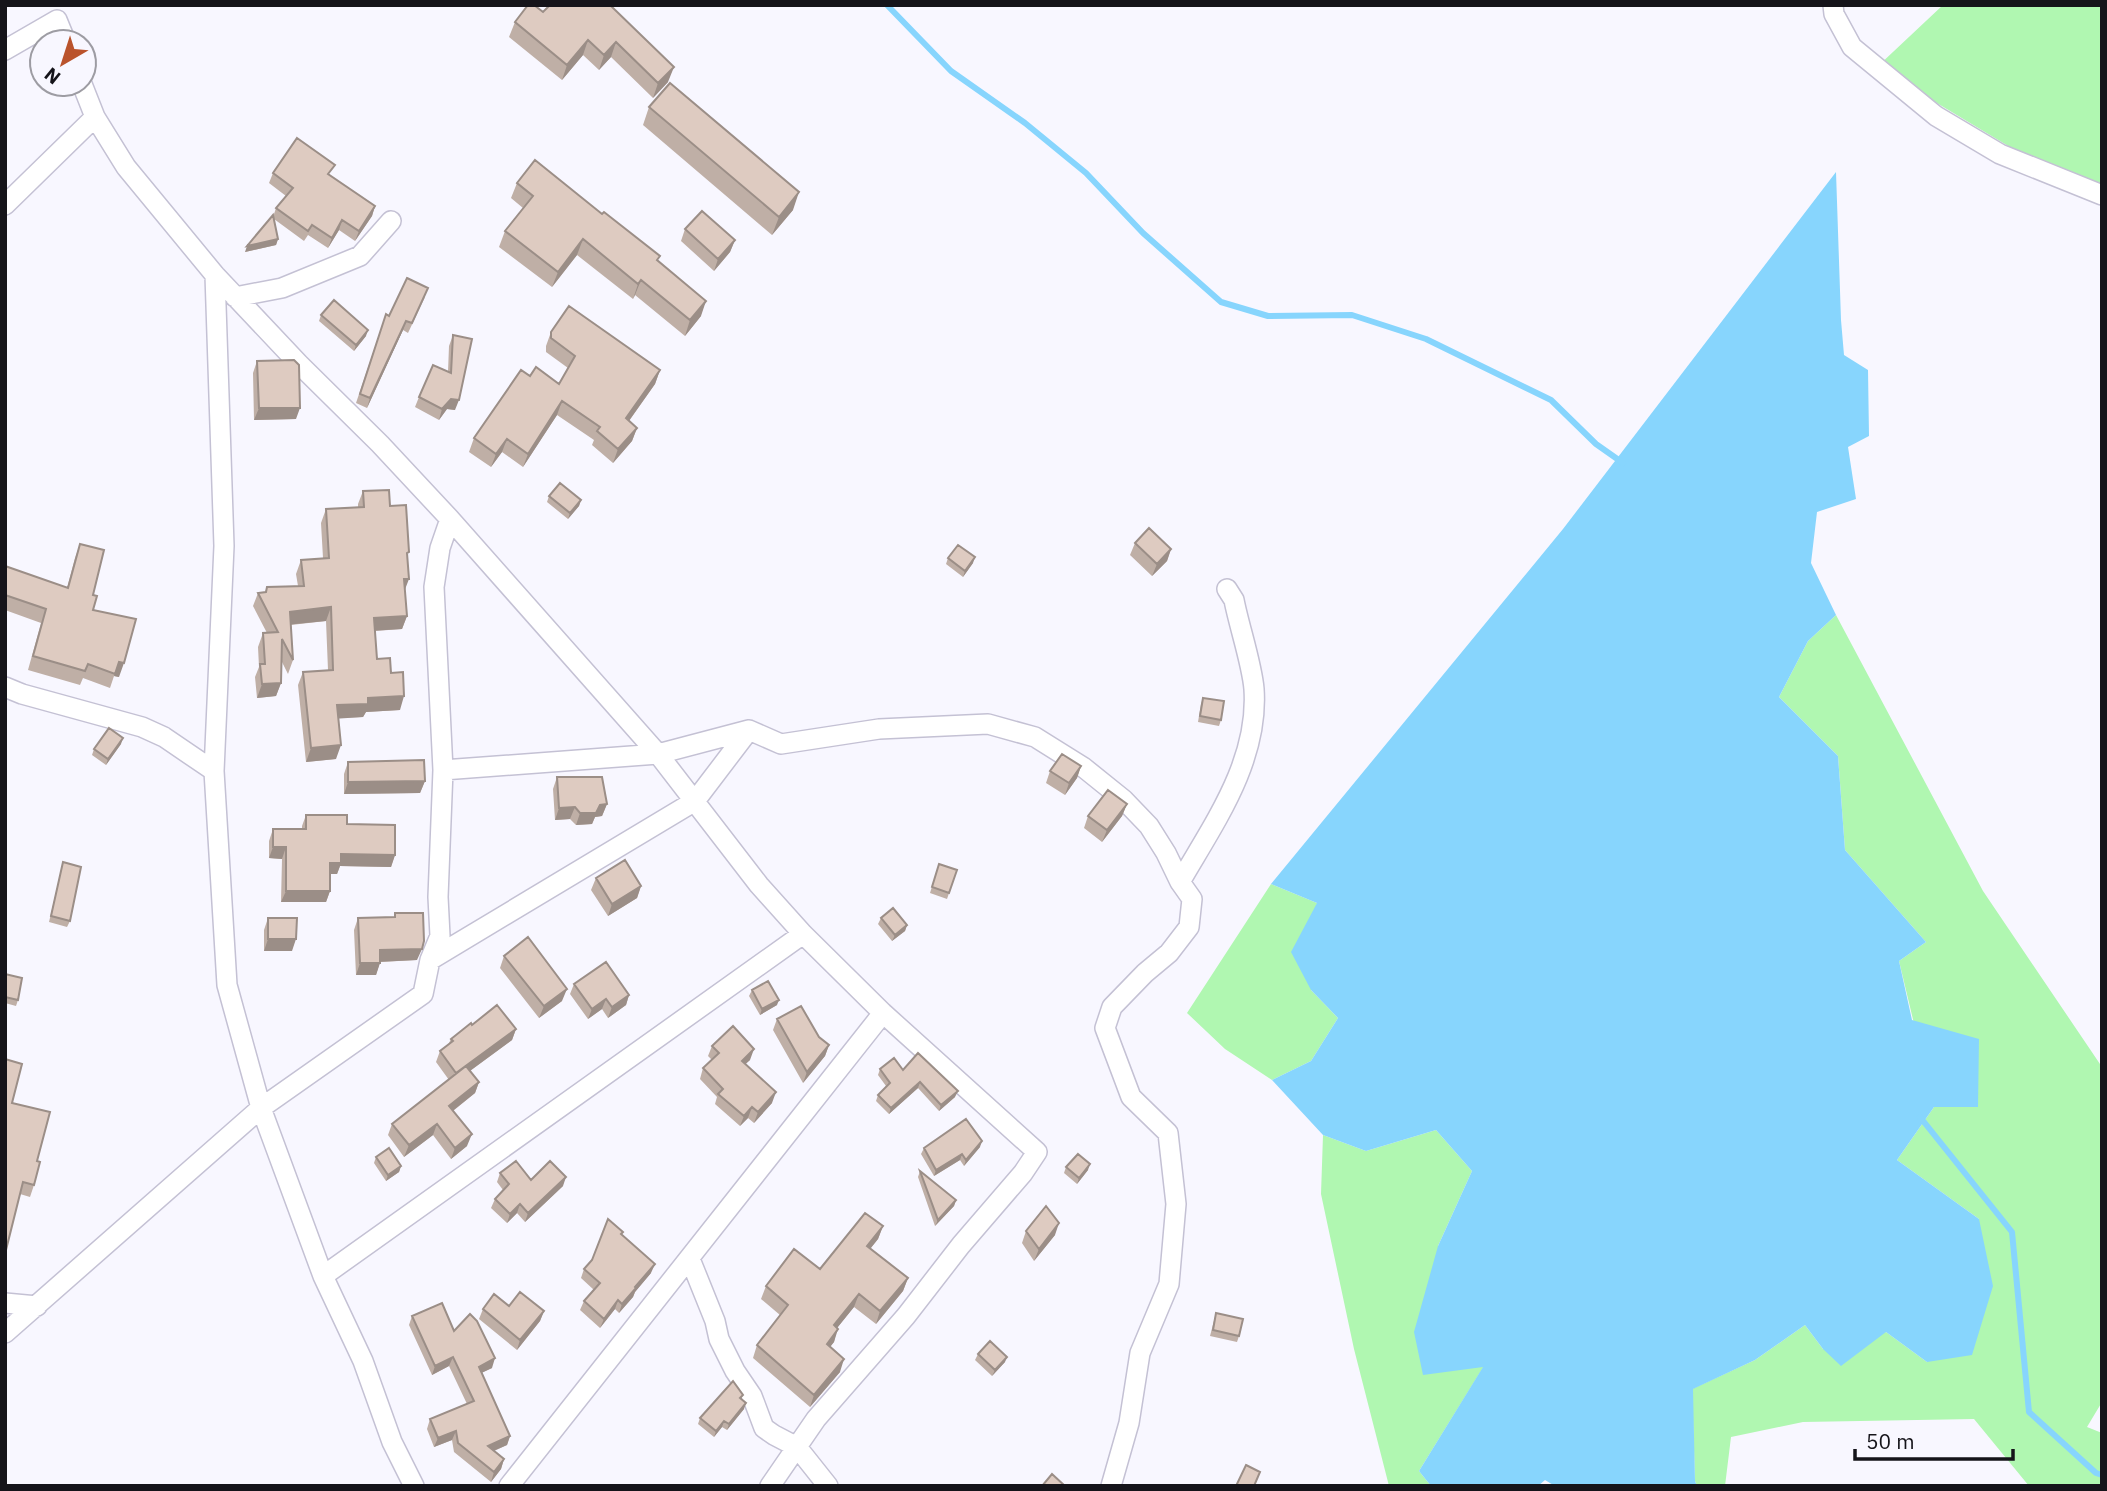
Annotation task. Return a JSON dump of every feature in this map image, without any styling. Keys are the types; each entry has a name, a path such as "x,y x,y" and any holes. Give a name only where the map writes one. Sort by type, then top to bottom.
{"street":[{"path":"1833,5 1834,13 1852,47 1936,117 2000,154 2102,195"},
{"path":"43,28 57,20 60,28"},
{"path":"5,50 28,37"},
{"path":"88,98 95,117 126,167 215,275 450,519 659,754 759,884 803,934 883,1013 1037,1152 1009,1191 816,1419 770,1486"},
{"path":"5,205 95,117"},
{"path":"235,296 282,288 360,256 391,221"},
{"path":"215,275 225,546 214,771 228,985 261,1108 323,1276 363,1361 392,1442 414,1486"},
{"path":"5,1333 261,1108 423,993 430,960 440,936 438,897 443,770 434,587 440,548 450,519"},
{"path":"1180,882 1229,798 1250,744 1254,689 1234,600 1227,589"},
{"path":"5,687 142,727 163,737 214,771"},
{"path":"443,770 659,754 748,730 780,744 879,729 988,724 1035,737 1083,767 1124,800 1149,826 1192,899 1189,926 1169,953 1112,1007 1105,1028 1131,1097 1168,1133 1176,1204 1169,1284 1140,1353 1129,1423 1111,1486"},
{"path":"430,960 695,801 748,730"},
{"path":"323,1276 803,934"},
{"path":"509,1486 883,1013"},
{"path":"690,1259 715,1321 719,1339 735,1371 752,1396 764,1427 797,1447 828,1486"},
{"path":"5,1303 37,1306"}],"green space":[{"path":"1943,5 2102,5 2102,192 2073,185 1877,67"},
{"path":"1836,615 1983,891 2102,1067 2102,1402 2087,1427 2102,1433 2102,1486 2029,1486 1974,1419 1803,1422 1731,1437 1725,1486 1697,1486 1695,1481 1692,1389 1755,1360 1805,1325 1823,1349 1886,1332 1927,1362 1979,1219 1897,1160 1934,1107 1899,961 1926,942 1845,850 1838,756 1779,697 1808,641"},
{"path":"1271,884 1317,903 1311,990 1338,1018 1311,1061 1272,1080 1225,1049 1187,1013"},
{"path":"1436,1130 1472,1171 1438,1246 1484,1366 1419,1471 1431,1486 1389,1486 1354,1349 1321,1194 1323,1135 1366,1151"}],"water":[{"path":"1836,172 1844,355 1868,370 1869,436 1848,447 1856,499 1817,512 1811,563 1836,615 1808,641 1779,697 1838,756 1845,850 1926,942 1899,961 1912,1020 1979,1039 1978,1107 1934,1107 1897,1160 1979,1219 1993,1286 1972,1355 1927,1362 1886,1332 1841,1366 1823,1349 1805,1325 1755,1360 1693,1389 1697,1486 1555,1486 1545,1480 1538,1486 1431,1486 1419,1471 1483,1367 1423,1375 1414,1332 1438,1246 1472,1171 1436,1130 1366,1151 1323,1135 1272,1080 1311,1061 1338,1018 1311,990 1291,952 1317,903 1271,884 1563,529"}],"building":[{"path":"528,5 534,5 543,12 550,5 610,5 674,67 658,83 616,42 604,55 588,40 567,65 515,22"},
{"path":"670,83 799,192 779,217 649,107"},
{"path":"297,138 335,165 328,174 375,206 359,231 342,220 332,238 312,225 308,231 276,208 293,188 273,173"},
{"path":"535,160 660,256 657,260 706,301 690,320 641,280 638,284 583,239 558,272 505,231 533,196 517,183"},
{"path":"702,211 735,240 718,259 685,229"},
{"path":"273,215 278,239 247,246"},
{"path":"407,278 428,288 412,323 406,321 370,398 360,394 386,314 389,316"},
{"path":"334,300 368,330 356,345 321,315"},
{"path":"569,306 660,370 626,418 637,428 618,449 597,431 600,427 562,401 528,454 507,439 496,454 474,438 521,370 530,376 536,367 559,384 575,356 551,338 551,332"},
{"path":"453,335 472,339 459,400 451,399 442,409 419,397 433,365 451,373"},
{"path":"294,360 299,365 300,408 259,408 257,361"},
{"path":"560,483 581,500 570,513 549,496"},
{"path":"389,490 390,506 406,505 409,579 404,579 407,616 374,618 377,659 390,658 391,673 403,672 404,696 368,698 368,704 337,705 341,745 311,748 303,672 333,670 331,607 290,612 293,660 282,639 281,683 262,684 260,664 265,664 263,633 278,632 258,593 266,592 267,587 304,586 301,560 329,558 326,509 364,507 363,491"},
{"path":"1149,528 1171,549 1157,564 1135,543"},
{"path":"80,544 104,550 93,595 97,596 93,610 136,619 124,663 119,662 115,674 88,664 85,671 33,656 46,609 5,595 5,566 68,588"},
{"path":"958,545 975,557 965,571 948,558"},
{"path":"1203,698 1224,701 1221,720 1200,716"},
{"path":"109,728 123,738 108,759 94,749"},
{"path":"1062,754 1081,766 1069,783 1050,771"},
{"path":"424,760 425,781 348,782 348,762"},
{"path":"557,777 602,777 607,804 600,805 596,813 580,813 575,807 559,808"},
{"path":"1108,790 1127,804 1107,830 1088,816"},
{"path":"306,815 347,815 347,824 395,825 395,855 341,854 341,863 330,863 330,891 286,891 286,847 273,847 273,829 306,829"},
{"path":"625,860 641,886 612,904 596,878"},
{"path":"63,862 81,867 70,921 51,916"},
{"path":"939,864 957,870 949,893 932,887"},
{"path":"893,908 907,925 895,935 881,918"},
{"path":"395,913 423,913 422,949 380,950 380,963 360,963 358,918 395,917"},
{"path":"268,918 297,918 296,939 268,939"},
{"path":"528,937 567,989 544,1006 504,956"},
{"path":"606,962 629,995 612,1007 606,999 592,1009 574,984"},
{"path":"5,974 22,978 18,1000 5,997"},
{"path":"768,981 779,1000 762,1009 752,990"},
{"path":"497,1005 516,1029 456,1073 440,1051 453,1041 451,1039"},
{"path":"801,1006 819,1037 829,1045 807,1072 777,1019"},
{"path":"733,1026 754,1049 742,1061 776,1092 758,1112 752,1107 744,1116 718,1094 723,1089 703,1068 719,1053 712,1046"},
{"path":"918,1053 958,1091 941,1105 920,1082 891,1108 878,1095 890,1083 880,1069 894,1058 903,1070"},
{"path":"5,1059 22,1064 12,1103 50,1112 37,1161 40,1162 34,1185 23,1182 5,1254"},
{"path":"466,1066 479,1082 449,1106 472,1134 455,1148 437,1124 409,1145 392,1124"},
{"path":"966,1119 982,1141 966,1160 962,1154 936,1170 924,1148"},
{"path":"389,1148 401,1166 388,1175 376,1157"},
{"path":"1078,1154 1090,1164 1079,1178 1066,1167"},
{"path":"516,1161 531,1180 550,1161 566,1177 528,1213 520,1204 510,1214 495,1199 509,1184 500,1173"},
{"path":"920,1171 956,1200 938,1220"},
{"path":"1046,1206 1059,1223 1039,1249 1026,1231"},
{"path":"865,1213 883,1226 867,1246 908,1278 880,1311 859,1294 834,1325 838,1329 827,1344 844,1359 814,1395 757,1345 788,1305 766,1286 794,1249 820,1269"},
{"path":"608,1219 655,1264 622,1304 618,1300 604,1319 584,1301 600,1283 584,1269 592,1260"},
{"path":"520,1292 544,1311 520,1340 483,1309 494,1294 509,1306"},
{"path":"442,1303 454,1331 470,1314 477,1321 495,1358 479,1367 510,1436 488,1446 504,1459 494,1472 458,1443 456,1431 438,1438 430,1419 474,1401 453,1357 435,1366 412,1316"},
{"path":"1216,1313 1243,1319 1239,1336 1213,1330"},
{"path":"990,1341 1007,1357 995,1370 978,1354"},
{"path":"733,1381 743,1395 740,1398 746,1403 729,1424 724,1421 716,1431 700,1418"},
{"path":"1246,1465 1260,1472 1254,1486 1236,1486"},
{"path":"1052,1474 1065,1486 1042,1486"}],"waterway":[{"path":"887,5 951,71 1025,123 1086,173 1143,233 1221,302 1268,316 1352,315 1426,339 1551,400 1596,444 1623,463"},
{"path":"1920,1117 2012,1232 2029,1412 2096,1473 2102,1475"}]}
